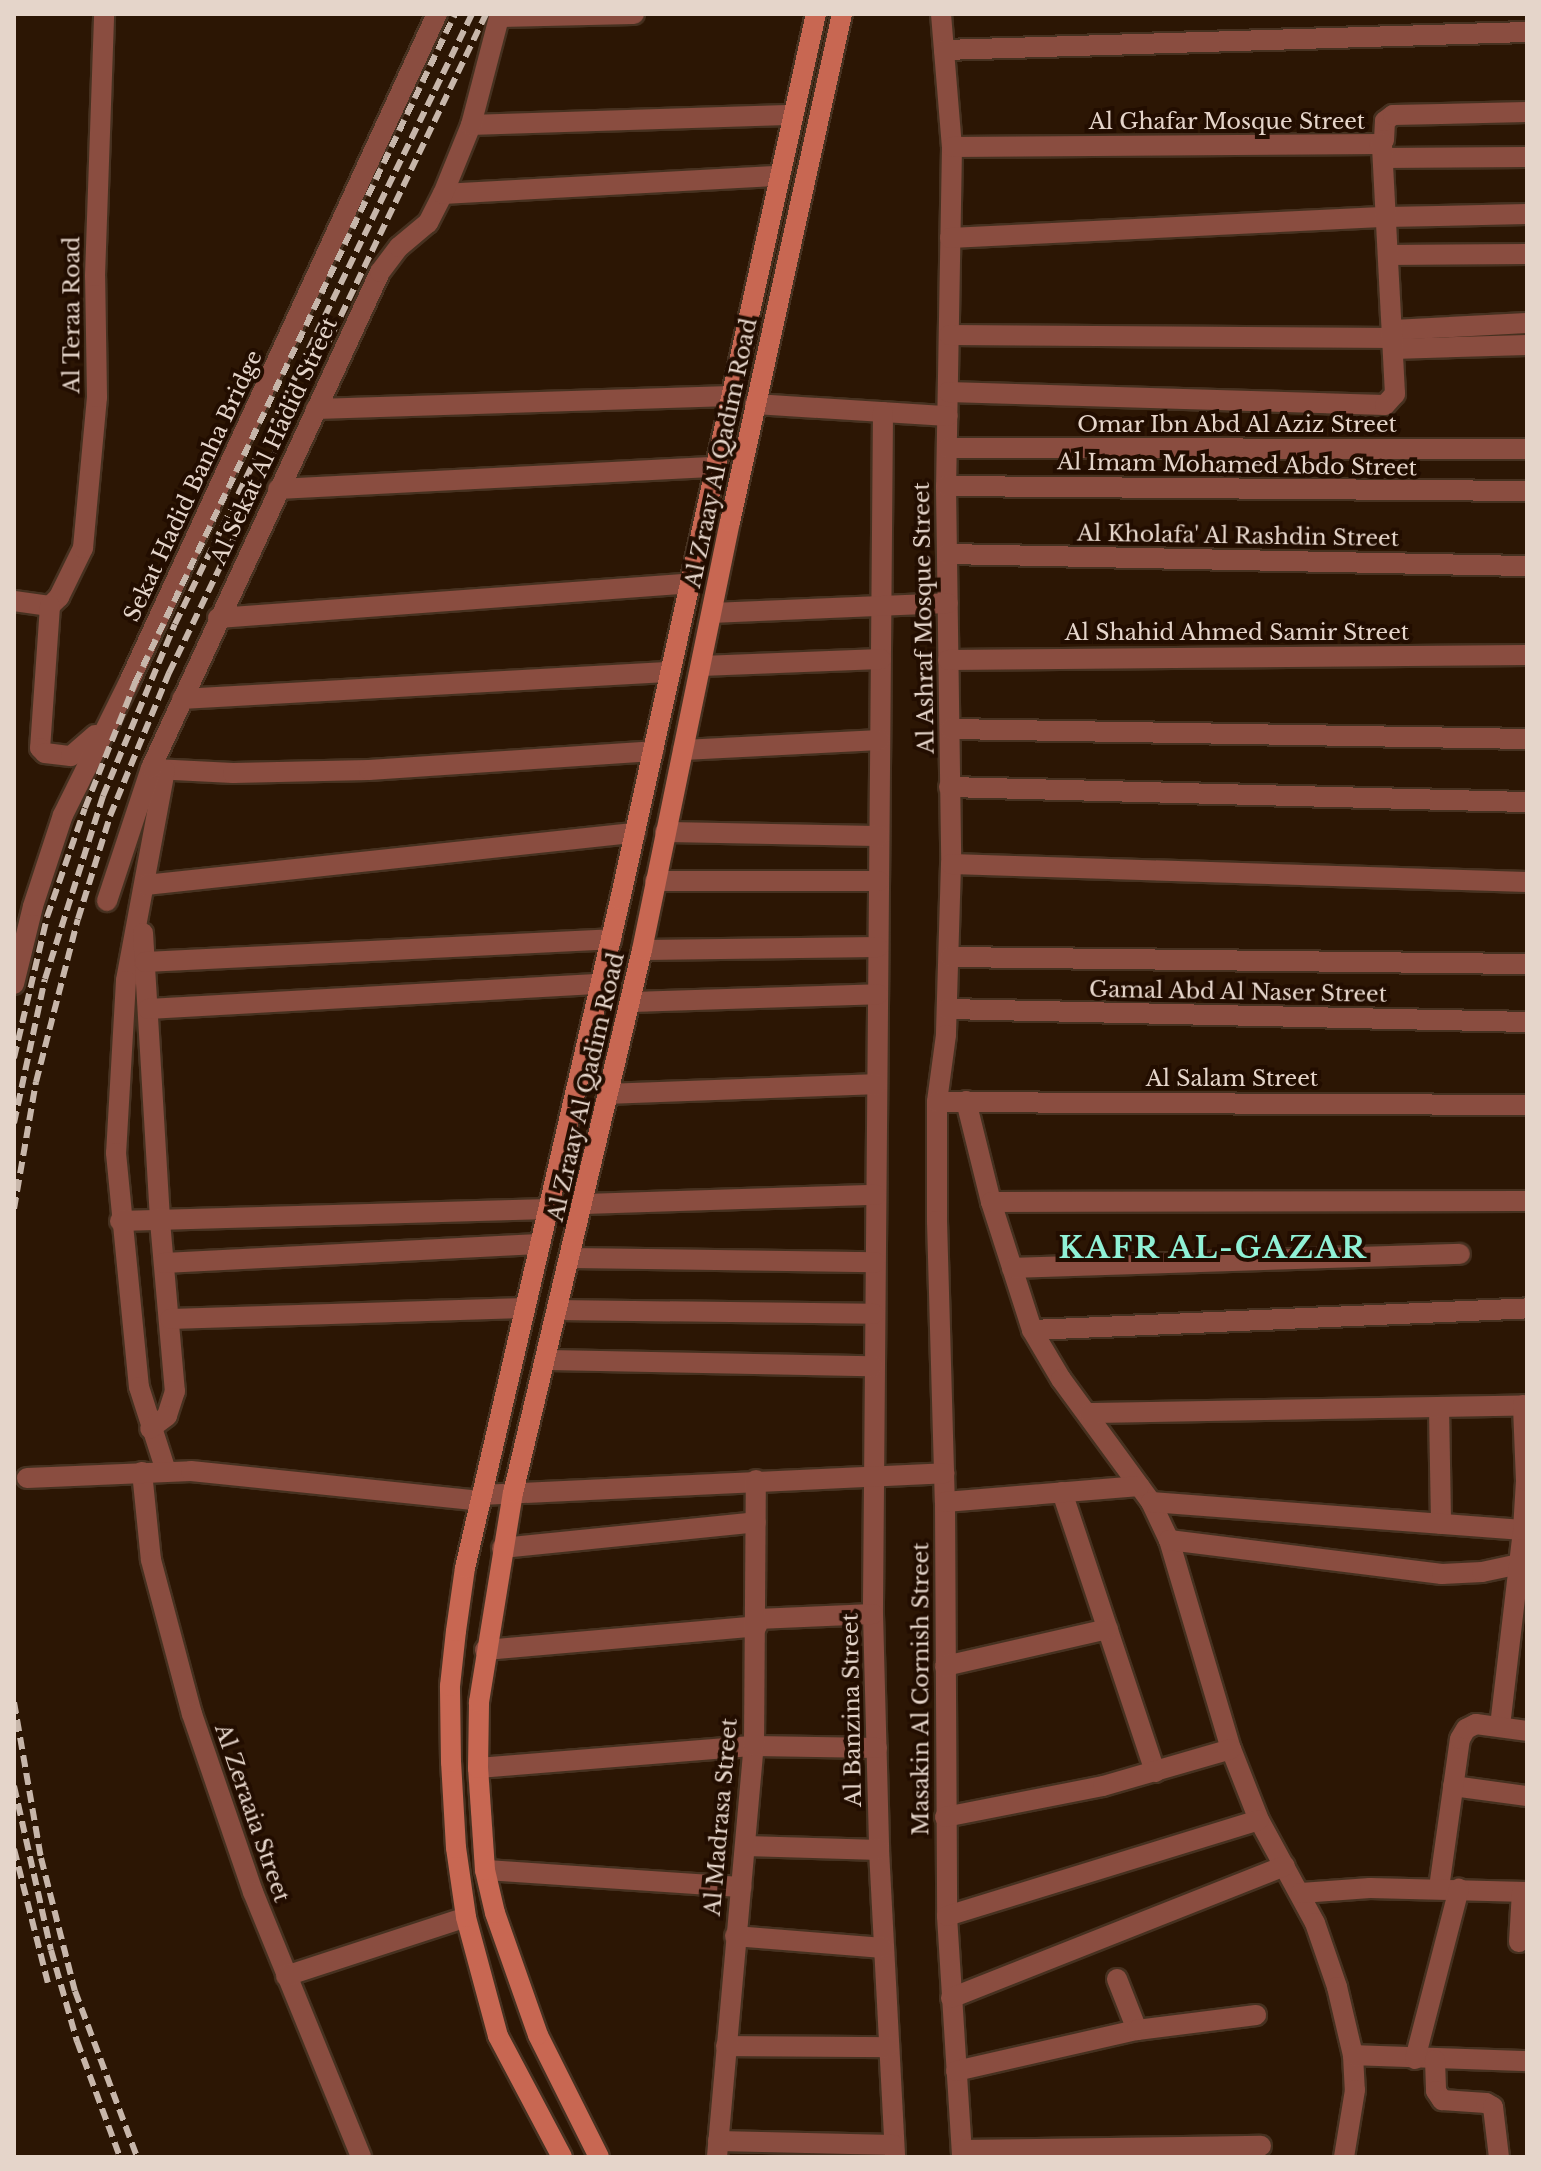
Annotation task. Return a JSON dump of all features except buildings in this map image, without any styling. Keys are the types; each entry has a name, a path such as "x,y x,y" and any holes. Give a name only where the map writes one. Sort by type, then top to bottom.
{"main road":[{"name":"Al Zraay Al Qadim Road","path":"562,2157 505,2052 482,1983 466,1917 456,1848 450,1686 465,1568 635,833 816,14"},
{"name":"Al Zraay Al Qadim Road","path":"599,2157 538,2035 512,1968 485,1870 478,1768 479,1702 485,1650 513,1493 642,950 755,404 842,14"},
{"path":"505,2052 527,2047 538,2035"},
{"path":"527,2094 538,2077 557,2077"}],"street":[{"name":"Al Teraa Road","path":"50,606 59,597 83,548 97,397 95,276 104,14"},
{"name":"Sekat Hadid Banha Bridge","path":"14,984 47,860 63,815 104,726 129,682 437,14"},
{"path":"499,16 634,14"},
{"name":"Al Ashraf Mosque Street","path":"937,1221 937,1102 947,1009 951,864 946,486 952,147 941,14"},
{"name":"Al Sekat Al Hadid Street","path":"107,901 182,699 380,272 399,247 428,223 443,194 471,125 499,16"},
{"path":"944,50 1527,32"},
{"name":"Al Ghafar Mosque Street","path":"952,147 1383,150 1385,121 1393,115 1527,112"},
{"path":"471,125 793,115"},
{"path":"948,392 1385,405 1395,394 1383,150 1527,157"},
{"path":"443,194 779,176"},
{"path":"950,238 1386,217 1527,214"},
{"path":"1388,255 1527,254"},
{"path":"1393,339 1527,323"},
{"path":"949,335 1393,339 1527,345"},
{"path":"316,409 731,396"},
{"path":"755,404 948,416"},
{"name":"Al Ashraf Mosque Street","path":"875,1262 883,412"},
{"name":"Omar Ibn Abd Al Aziz Street","path":"948,448 1527,449"},
{"path":"278,489 715,467"},
{"name":"Al Imam Mohamed Abdo Street","path":"946,486 1527,491"},
{"name":"Al Kholafa' Al Rashdin Street","path":"947,554 1527,566"},
{"path":"218,618 690,583"},
{"path":"14,601 50,606 40,748 45,753 71,756 104,726"},
{"path":"712,613 948,603"},
{"name":"Al Shahid Ahmed Samir Street","path":"948,660 1527,655"},
{"path":"701,666 881,659"},
{"path":"182,699 670,672"},
{"path":"950,729 1527,739"},
{"path":"683,750 880,740"},
{"path":"166,1471 139,1387 120,1221 116,1109 126,981 146,885 158,769 233,773 369,770 653,751"},
{"path":"949,787 1527,802"},
{"path":"665,832 879,836"},
{"path":"146,885 635,833"},
{"path":"951,864 1527,882"},
{"path":"655,881 879,881"},
{"path":"142,911 160,1221 175,1400 167,1416 150,1429"},
{"path":"145,962 611,939"},
{"path":"642,950 878,947"},
{"path":"950,957 1527,964"},
{"path":"148,1009 600,984"},
{"path":"630,1002 878,994"},
{"name":"Gamal Abd Al Naser Street","path":"947,1009 1527,1022"},
{"path":"608,1094 877,1084"},
{"path":"966,1101 991,1202 1032,1330 1061,1379 1089,1413 1145,1494 1169,1540 1231,1749 1259,1820 1301,1893 1337,1987 1353,2055 1355,2090 1344,2157"},
{"name":"Al Salam Street","path":"937,1102 1527,1105"},
{"path":"584,1204 876,1195"},
{"path":"991,1202 1527,1201"},
{"path":"120,1221 548,1209"},
{"name":"Masakin Al Cornish Street","path":"937,1221 945,1502 947,1916 962,2154"},
{"path":"164,1263 539,1244"},
{"path":"1012,1268 1460,1254"},
{"path":"571,1258 875,1262"},
{"name":"Al Banzina Street","path":"875,1262 873,1614 879,1850 894,2151"},
{"path":"170,1319 524,1308"},
{"path":"1032,1330 1527,1308"},
{"path":"557,1310 874,1314"},
{"path":"546,1360 873,1366"},
{"path":"1089,1413 1525,1405 1523,1559 1500,1726"},
{"path":"1439,1407 1441,1524"},
{"path":"27,1478 166,1471 481,1498 513,1493 944,1473"},
{"name":"Al Zeraaia Street","path":"142,1472 151,1560 188,1702 286,1976 361,2157"},
{"name":"Al Madrasa Street","path":"717,2149 754,1746 756,1480"},
{"path":"945,1502 1062,1492 1145,1494 1523,1530"},
{"path":"1062,1492 1155,1772"},
{"path":"502,1548 756,1522"},
{"path":"1169,1540 1442,1574 1482,1572 1523,1559"},
{"path":"485,1650 757,1622 873,1614"},
{"path":"945,1666 1108,1629"},
{"path":"1499,2157 1493,2107 1486,2103 1442,2100 1425,2059 1449,1888 1453,1786 1460,1739 1466,1729 1476,1724 1527,1731"},
{"path":"478,1768 754,1746 877,1748"},
{"path":"945,1817 1050,1798 1231,1749"},
{"path":"1453,1786 1527,1796"},
{"path":"947,1916 1259,1820"},
{"path":"747,1846 879,1850"},
{"path":"951,1998 1285,1866"},
{"path":"485,1870 741,1887"},
{"path":"1301,1893 1449,1888 1524,1892 1519,1942"},
{"path":"286,1976 466,1917"},
{"path":"735,1936 883,1948"},
{"path":"1117,1979 1137,2030"},
{"path":"956,2071 1137,2030 1256,2015"},
{"path":"726,2046 888,2047"},
{"path":"1353,2055 1527,2061"},
{"path":"962,2154 1205,2152 1261,2146"},
{"path":"717,2149 894,2151"}],"railway":[{"path":"14,1058 47,917 85,808 135,683 455,14"},
{"path":"14,1123 45,979 103,796 175,624 472,14"},
{"path":"14,1209 36,1082 78,919 110,816 169,673 486,14"},
{"path":"14,1702 41,1858 75,1991 137,2157"},
{"path":"14,1786 51,1950 77,2041 120,2157"},
{"path":"14,1849 48,1983"}],"district":[{"name":"KAFR AL-GAZAR","path":"1213,1248"}]}
